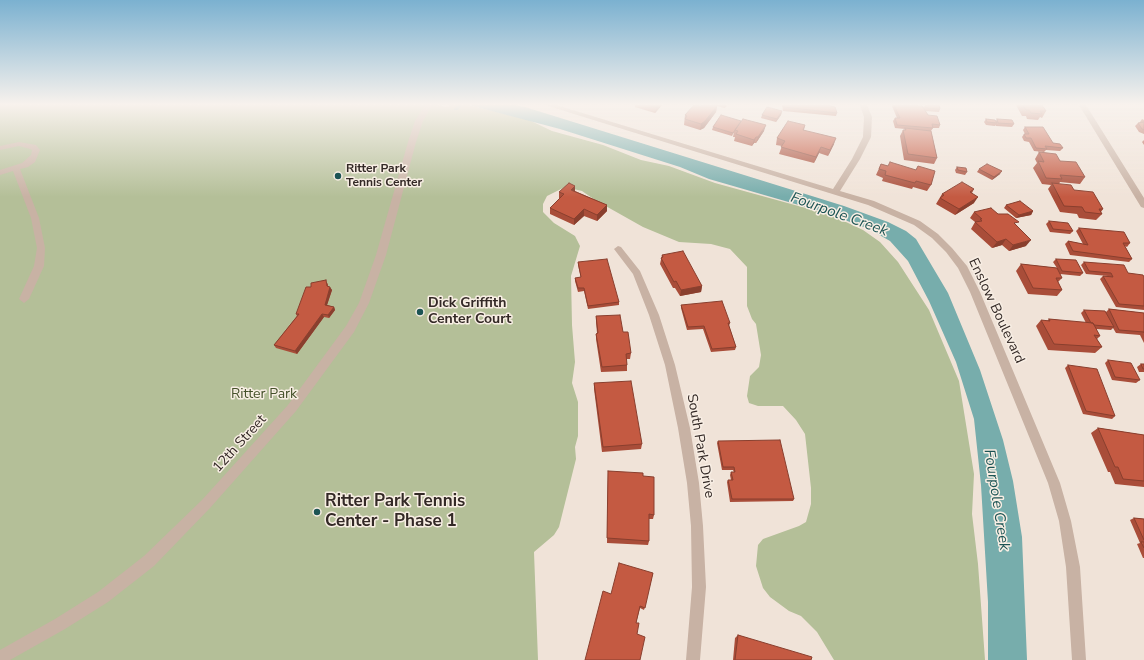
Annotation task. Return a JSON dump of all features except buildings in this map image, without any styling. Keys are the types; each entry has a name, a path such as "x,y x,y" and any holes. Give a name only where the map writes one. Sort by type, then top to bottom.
{"street":[{"name":"12th Street","path":"0,658 60,624 91,604 149,561 206,504 296,402 350,329 364,303 381,255 414,136"},
{"name":"Enslow Boulevard","path":"650,136 835,192 891,211 917,223 935,236 962,266 975,292 1054,483 1065,521 1072,567 1076,599 1079,660"},
{"path":"835,192 856,159 867,136"},
{"path":"1101,136 1144,205"},
{"path":"0,148 19,144 33,147 36,150 32,160 16,169 0,173"},
{"path":"16,169 35,218 41,248 38,266 24,299"},
{"name":"South Park Drive","path":"618,249 637,273 654,315 670,365 684,428 698,526 698,587 693,660"}],"green space":[{"name":"Ritter Park","path":"0,136 569,136 603,145 641,160 669,166 715,183 831,215 863,230 880,242 898,262 929,310 959,381 974,474 972,514 978,564 985,660 834,660 817,632 801,616 789,611 770,597 763,588 756,566 758,545 763,539 806,522 811,504 811,488 805,434 796,420 783,406 758,406 749,403 747,396 750,376 759,367 761,355 756,324 752,319 747,306 747,267 730,249 711,244 679,242 643,227 582,191 565,187 547,196 543,204 543,212 554,223 575,236 580,246 571,276 572,325 575,362 572,383 578,402 578,436 575,447 576,459 559,527 554,535 534,552 538,660 0,660"}],"water":[{"name":"Fourpole Creek","path":"581,136 618,136 844,206 888,222 906,231 916,239 948,293 980,370 1003,440 1013,481 1022,537 1027,660 988,660 988,602 981,485 974,419 956,362 929,301 908,261 890,241 869,229 823,212 709,179 680,167"}],"place":[{"name":"Ritter Park Tennis Center","path":"338,176"},
{"name":"Dick Griffith Center Court","path":"420,312"},
{"name":"Ritter Park Tennis Center - Phase 1","path":"317,512"}]}
